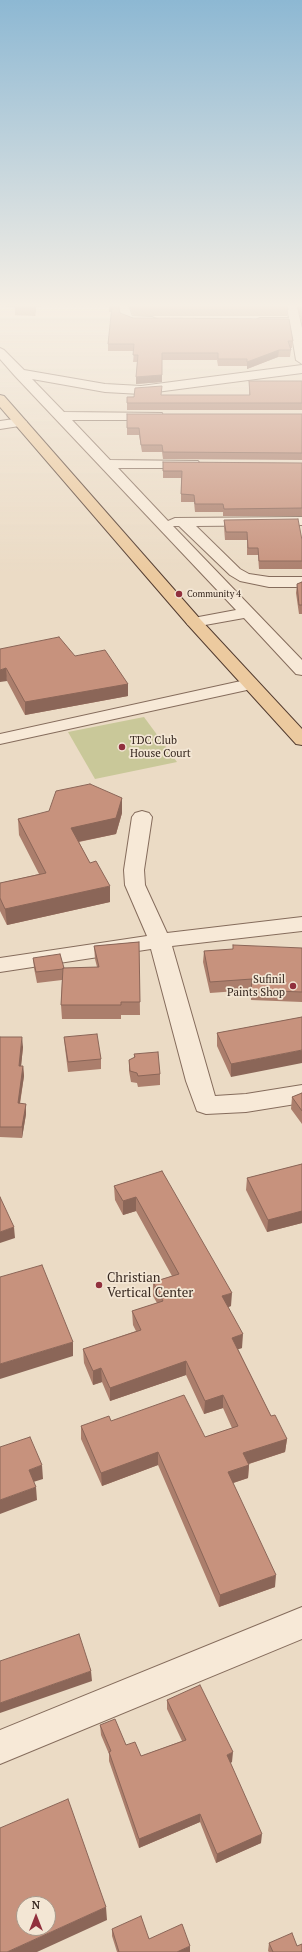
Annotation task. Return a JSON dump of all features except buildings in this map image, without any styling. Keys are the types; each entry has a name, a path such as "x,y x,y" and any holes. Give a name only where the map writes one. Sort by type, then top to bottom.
{"main road":[{"path":"0,399 194,622 302,740"}],"street":[{"path":"40,394 302,670"},
{"path":"62,416 170,416"},
{"path":"0,425 21,422"},
{"path":"108,464 209,464"},
{"path":"162,522 302,521"},
{"path":"182,522 235,572 245,578 269,582 302,582"},
{"path":"194,622 247,613"},
{"path":"285,652 302,652"},
{"path":"0,739 250,684"},
{"path":"142,817 134,870 135,885 160,941 198,1081 206,1105 246,1102 302,1094"},
{"path":"0,966 160,941 302,924"},
{"path":"0,1747 302,1623"}],"green space":[{"name":"TDC Club House Court","path":"144,717 177,762 95,779 68,732"}],"place":[{"name":"Community 4","path":"179,594"},
{"name":"TDC Club House Court","path":"122,747"},
{"name":"Sufinil Paints Shop","path":"293,986"},
{"name":"Christian Vertical Center","path":"99,1285"}]}
